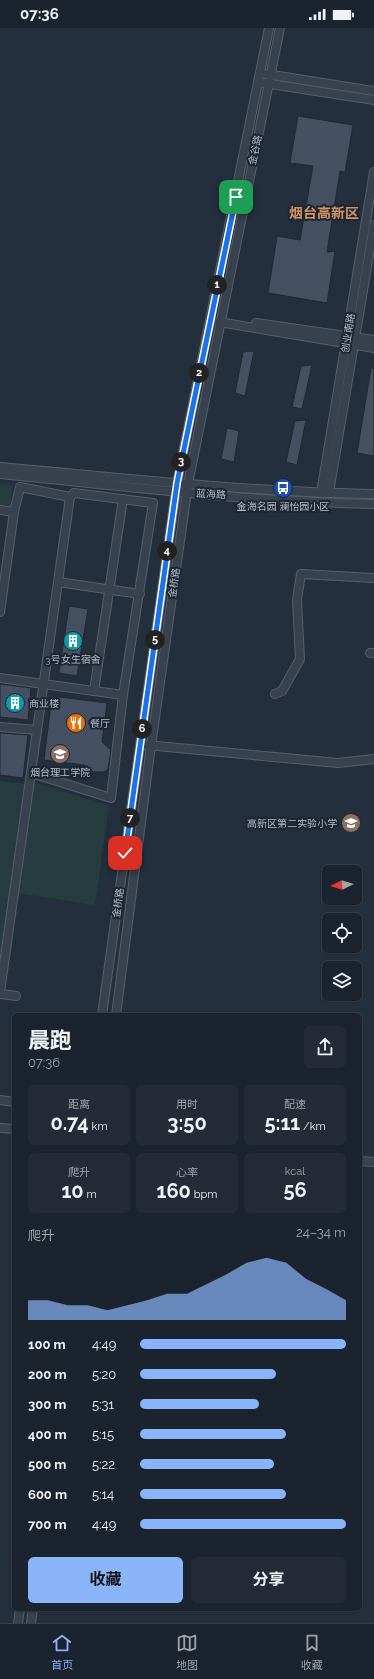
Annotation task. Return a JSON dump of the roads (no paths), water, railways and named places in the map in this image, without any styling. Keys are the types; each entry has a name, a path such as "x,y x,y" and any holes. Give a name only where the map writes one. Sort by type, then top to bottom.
{"street":[{"name":"金谷路","path":"176,487 270,28"},
{"name":"金谷路","path":"187,488 280,28"},
{"path":"261,74 374,91"},
{"path":"259,82 374,100"},
{"name":"创业南路","path":"325,493 350,340 374,172"},
{"name":"创业南路","path":"350,340 374,225"},
{"path":"220,320 350,340 374,340"},
{"path":"350,340 374,348"},
{"name":"蓝海路","path":"0,467 176,487"},
{"name":"蓝海路","path":"0,474 176,487 334,503 374,504"},
{"path":"0,612 14,512 20,487 70,497"},
{"name":"金桥路","path":"102,1013 176,487"},
{"name":"蓝海路","path":"187,488 374,494"},
{"name":"金桥路","path":"116,1013 151,746 187,488"},
{"path":"16,996 0,993 31,772 44,684 70,497 74,493 153,503 140,594 123,695 111,798 31,772"},
{"path":"94,691 122,499"},
{"path":"0,510 14,512"},
{"path":"276,694 282,691 300,659 297,600 301,574 374,578"},
{"path":"58,582 140,594"},
{"path":"0,678 123,695"},
{"path":"0,727 37,730"},
{"path":"140,745 338,763 374,759"},
{"path":"0,1100 12,1102"},
{"path":"0,1128 12,1129"},
{"path":"362,1161 374,1162"},
{"path":"18,1623 20,1611"},
{"path":"31,1623 33,1611"}],"place":[{"name":"金海名园 澜怡园小区","path":"283,488"},
{"name":"3号女生宿舍","path":"73,641"},
{"name":"商业楼","path":"15,703"},
{"name":"餐厅","path":"76,723"},
{"name":"烟台理工学院","path":"60,754"},
{"name":"高新区第二实验小学","path":"351,823"}],"district":[{"name":"烟台高新区","path":"324,213"}]}
